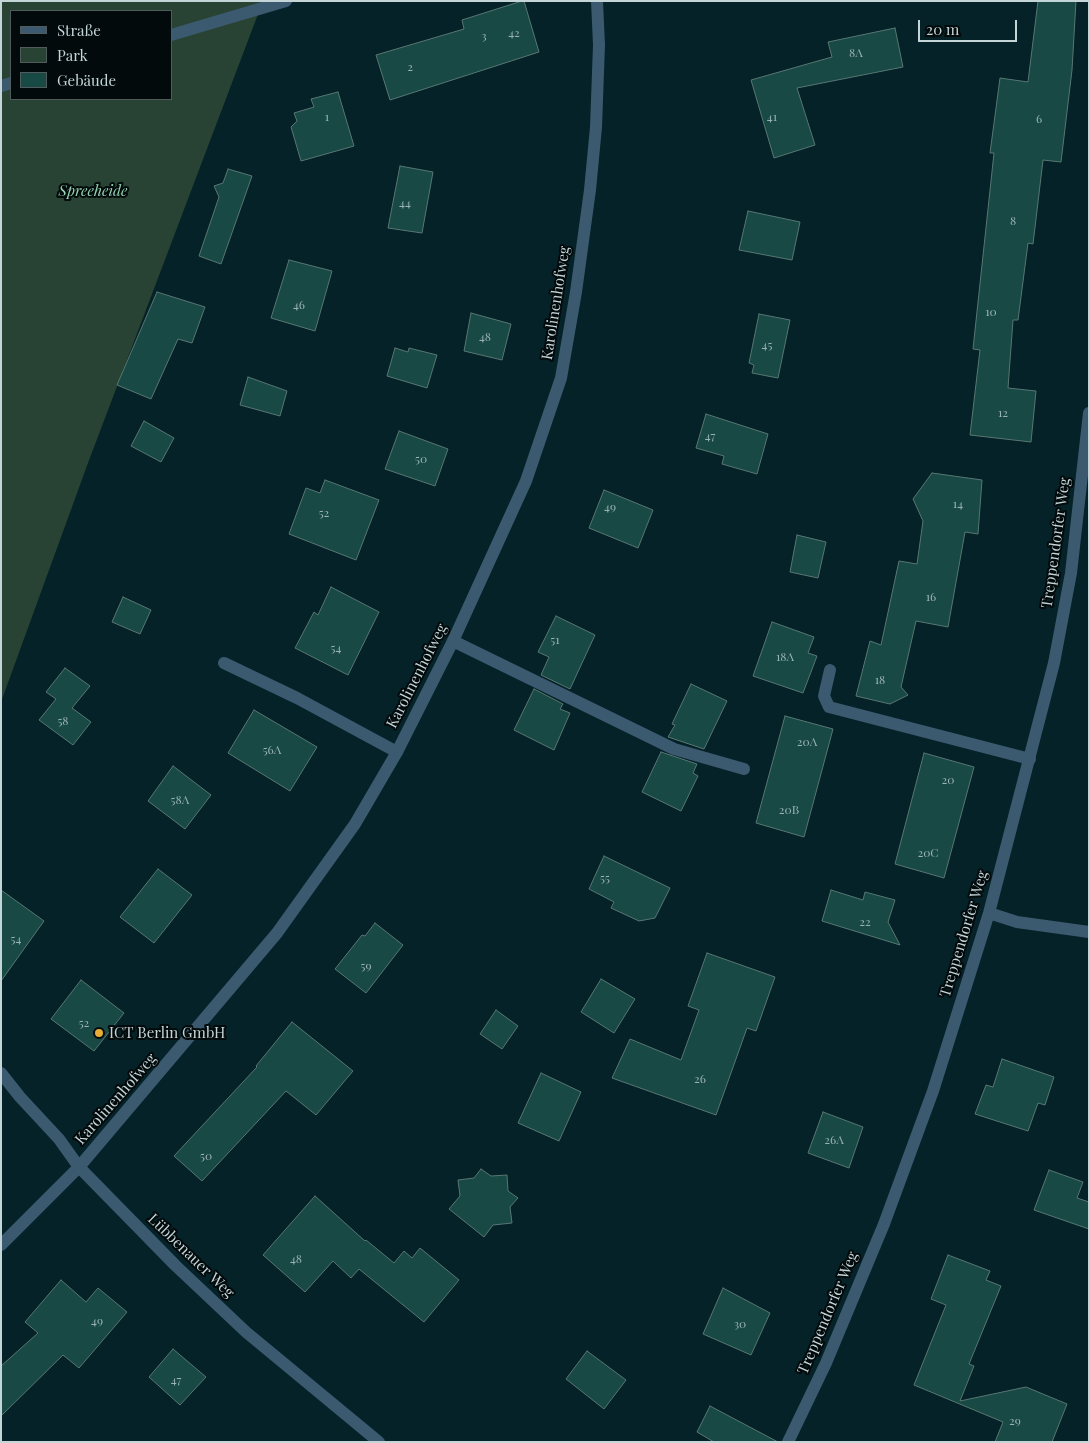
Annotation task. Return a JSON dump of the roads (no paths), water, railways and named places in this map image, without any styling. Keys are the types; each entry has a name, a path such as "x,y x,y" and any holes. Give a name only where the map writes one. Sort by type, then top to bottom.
{"street":[{"path":"172,35 286,1"},
{"name":"Karolinenhofweg","path":"1,1245 78,1167 277,933 355,824 397,752 453,641 526,481 560,378 576,292 590,190 596,127 599,45 597,1"},
{"name":"Treppendorfer Weg","path":"788,1442 826,1363 884,1224 932,1090 989,913 1054,663 1071,573 1089,413"},
{"path":"453,641 674,749 744,769"},
{"path":"224,663 297,698 397,752"},
{"path":"830,670 824,696 829,707 1030,759"},
{"path":"989,913 1017,922 1089,932"},
{"name":"Lübbenauer Weg","path":"1,1073 20,1097 59,1139 78,1167 246,1332 379,1442"}],"place":[{"name":"ICT Berlin GmbH","path":"99,1033"}],"park label":[{"name":"Spreeheide","path":"93,191"}]}
